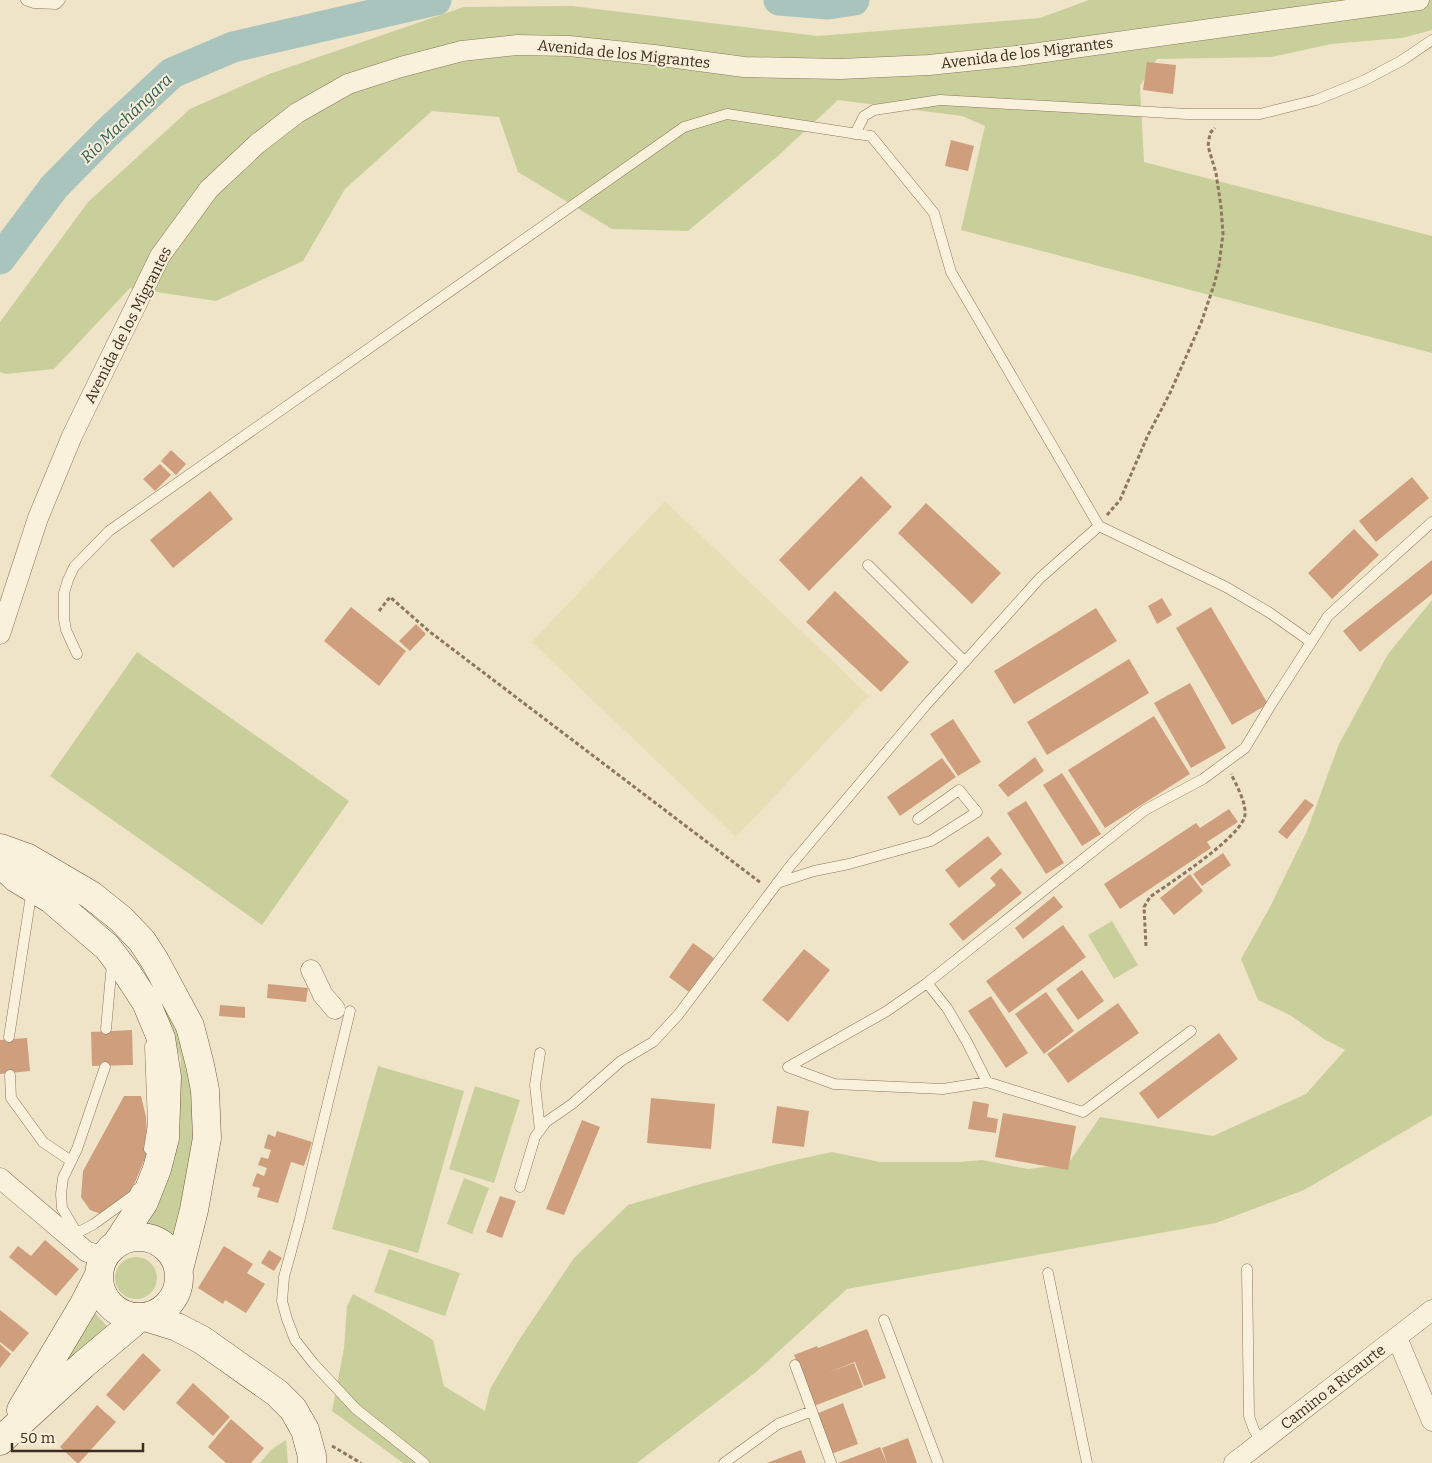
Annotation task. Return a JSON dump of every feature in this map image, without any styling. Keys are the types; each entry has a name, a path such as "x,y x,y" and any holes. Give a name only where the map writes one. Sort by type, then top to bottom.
{"main road":[{"path":"0,848 28,858 91,895 121,919 142,941 190,1026 205,1090 207,1138 194,1210 177,1291 173,1300 159,1313 142,1317 3,1437"},
{"path":"0,863 16,878 51,899 107,946 112,963 128,972 146,1002 161,1038 167,1078 164,1138 157,1168 144,1202 107,1258 83,1306 3,1437"},
{"path":"202,1340 188,1317 182,1301 175,1256 166,1246 155,1239 142,1236 129,1238 107,1258 100,1285 104,1296 111,1306 121,1313 177,1327 202,1340 276,1393 293,1409 305,1430 312,1463"}],"street":[{"name":"Avenida de los Migrantes","path":"0,634 38,518 72,436 160,256 209,189 257,144 297,113 348,84 400,66 462,51 517,45 569,46 744,67 840,69 930,65 1016,56 1419,0"},
{"path":"311,970 323,995 342,1010"},
{"path":"0,1178 74,1236 87,1252 107,1258"},
{"name":"Camino a Ricaurte","path":"1234,1463 1432,1310"},
{"path":"1397,1338 1432,1420"}],"lane":[{"path":"26,0 34,3 56,4 60,0"},
{"path":"855,134 864,116 874,110 940,100 1187,114 1260,114 1316,100 1363,81 1400,61 1432,40"},
{"path":"76,654 66,630 64,619 63,607 66,586 74,567 109,530 684,127 727,114 871,136 934,213 951,272 1099,526 1226,587 1270,613 1311,642"},
{"path":"1191,1031 1083,1112 987,1082 943,1089 834,1084 788,1067 887,1011 927,984 1146,810 1202,779 1245,748 1328,616 1432,522"},
{"path":"520,1187 535,1137 546,1122 572,1104 622,1061 654,1042 678,1015 791,864 926,705 1040,578 1099,526"},
{"path":"868,565 965,662"},
{"path":"774,887 814,871 849,864 931,841 977,812 960,790 918,819"},
{"path":"10,1037 33,888"},
{"path":"112,963 129,991 131,998"},
{"path":"106,1029 112,963"},
{"path":"927,984 947,1008 968,1042 987,1082"},
{"path":"342,1010 299,1222 284,1277 282,1301 294,1340 314,1364 356,1409 424,1463"},
{"path":"146,1035 150,1043 153,1124 147,1161"},
{"path":"540,1053 535,1085 540,1130"},
{"path":"105,1067 77,1149 63,1178 62,1208 74,1236 134,1196 142,1178"},
{"path":"10,1076 11,1098 43,1142 71,1161"},
{"path":"1247,1269 1250,1416 1254,1430 1262,1442"},
{"path":"1048,1273 1087,1463"},
{"path":"884,1320 938,1463"},
{"path":"795,1365 831,1463"},
{"path":"724,1463 778,1424 812,1411"}],"path":[{"path":"1099,526 1120,500 1148,435 1170,393 1206,309 1219,265 1223,234 1222,207 1216,173 1208,146 1210,133 1227,114"},
{"path":"379,611 390,597 430,632 774,887"},
{"path":"1146,946 1144,907 1150,897 1213,852 1240,827 1246,815 1240,792 1224,764"}],"shaded area":[{"path":"665,501 869,696 736,837 532,642"}],"green space":[{"path":"1089,0 1432,0 1432,30 1402,38 1331,44 1272,57 1157,59 1140,86 1144,162 1432,236 1432,353 961,230 985,126 962,116 838,100 778,156 688,231 612,229 518,172 499,117 432,111 345,189 303,261 216,301 130,288 54,369 6,374 0,372 0,322 88,202 190,109 269,74 464,7 572,6 818,36 1040,18"},
{"path":"1432,600 1432,1115 1304,1190 1216,1223 847,1289 756,1372 637,1463 403,1463 332,1411 344,1348 347,1306 353,1294 433,1340 444,1386 485,1411 490,1389 519,1340 574,1258 628,1205 704,1183 832,1152 880,1162 958,1162 982,1160 1028,1169 1068,1164 1100,1117 1213,1136 1306,1094 1345,1050 1324,1039 1290,1015 1258,1000 1241,959 1270,907 1307,831 1339,744 1388,654"},
{"path":"137,652 349,801 262,925 50,776"},
{"path":"1112,921 1138,965 1114,979 1088,935"},
{"path":"164,1006 173,1009 193,1077 194,1157 173,1242 142,1228 167,1174 180,1139 181,1059 166,1020"},
{"path":"378,1066 464,1091 418,1253 332,1229"},
{"path":"475,1086 520,1100 494,1183 449,1169"},
{"path":"464,1178 489,1188 472,1234 447,1224"},
{"path":"389,1249 460,1273 445,1316 374,1292"},
{"path":"140,1257 148,1260 154,1266 157,1278 154,1290 148,1296 132,1299 124,1296 118,1290 115,1274 118,1266 124,1260"},
{"path":"93,1311 107,1326 55,1371"},
{"path":"286,1440 288,1463 260,1463 272,1449"}],"building":[{"path":"1147,62 1176,65 1173,94 1143,90"},
{"path":"951,140 974,146 968,171 945,166"},
{"path":"171,450 186,464 176,475 161,461"},
{"path":"160,464 171,475 155,491 143,479"},
{"path":"861,476 892,507 809,591 779,560"},
{"path":"1412,477 1429,498 1376,542 1359,521"},
{"path":"210,491 233,519 173,568 150,540"},
{"path":"926,503 1001,573 972,604 898,533"},
{"path":"1354,529 1379,555 1332,599 1308,573"},
{"path":"1432,560 1432,594 1360,652 1343,631"},
{"path":"835,591 909,662 881,692 806,622"},
{"path":"1162,598 1172,615 1157,624 1148,606"},
{"path":"351,607 406,651 379,686 324,641"},
{"path":"1211,607 1268,704 1232,725 1176,628"},
{"path":"1096,608 1117,641 1014,704 994,671"},
{"path":"416,624 426,634 410,651 399,641"},
{"path":"1129,659 1149,693 1047,755 1027,722"},
{"path":"1190,683 1226,748 1191,768 1154,703"},
{"path":"1154,716 1190,774 1105,828 1068,770"},
{"path":"953,719 981,762 958,776 930,734"},
{"path":"1035,757 1044,771 1008,797 998,785"},
{"path":"942,758 956,777 900,816 887,797"},
{"path":"1062,773 1101,834 1082,846 1043,785"},
{"path":"1305,799 1314,805 1287,839 1278,832"},
{"path":"1026,801 1064,863 1046,874 1007,813"},
{"path":"1229,809 1238,822 1207,842 1211,848 1120,909 1104,884 1196,823 1200,828"},
{"path":"988,836 1002,854 959,888 945,870"},
{"path":"1223,853 1231,865 1202,886 1193,874"},
{"path":"1001,868 1022,893 963,941 949,924 996,885 990,878"},
{"path":"1190,874 1203,891 1174,915 1160,898"},
{"path":"1054,896 1063,907 1023,939 1015,928"},
{"path":"1063,925 1086,957 1009,1013 986,981"},
{"path":"693,943 714,958 689,992 669,977"},
{"path":"804,949 830,970 788,1022 762,1000"},
{"path":"1082,970 1104,1001 1078,1020 1056,989"},
{"path":"268,984 308,988 306,1002 267,998"},
{"path":"1046,992 1074,1031 1044,1054 1015,1014"},
{"path":"991,996 1028,1053 1006,1068 968,1011"},
{"path":"1118,1003 1139,1033 1068,1083 1047,1054"},
{"path":"220,1005 245,1007 245,1018 219,1016"},
{"path":"132,1030 133,1065 92,1066 91,1032"},
{"path":"1219,1033 1238,1059 1158,1119 1139,1093"},
{"path":"27,1038 30,1071 0,1074 0,1040"},
{"path":"124,1096 141,1096 146,1117 148,1151 131,1192 101,1214 90,1210 81,1197 83,1171"},
{"path":"651,1098 715,1104 711,1149 647,1143"},
{"path":"973,1101 989,1104 987,1117 998,1119 996,1133 968,1129"},
{"path":"777,1106 809,1111 804,1147 772,1143"},
{"path":"1003,1113 1076,1126 1068,1170 995,1157"},
{"path":"582,1120 600,1127 564,1215 546,1209"},
{"path":"277,1131 312,1142 304,1166 291,1162 278,1203 257,1197 260,1188 252,1186 257,1173 264,1176 267,1168 258,1165 261,1157 268,1159 271,1150 264,1148 268,1134 275,1137"},
{"path":"500,1196 516,1201 502,1238 486,1232"},
{"path":"45,1240 79,1269 56,1296 9,1257 18,1246 31,1256"},
{"path":"224,1246 253,1264 247,1273 265,1284 246,1313 225,1300 223,1304 198,1288"},
{"path":"269,1250 282,1258 274,1271 261,1263"},
{"path":"0,1310 29,1333 13,1352 0,1342"},
{"path":"867,1329 886,1378 864,1386 855,1362 827,1373 854,1363 863,1387 814,1406 794,1355"},
{"path":"0,1344 11,1354 0,1368"},
{"path":"143,1353 161,1370 124,1411 106,1395"},
{"path":"193,1383 230,1417 213,1436 176,1403"},
{"path":"843,1403 858,1444 831,1454 816,1414"},
{"path":"97,1405 116,1422 77,1463 60,1447"},
{"path":"231,1419 264,1448 251,1463 226,1463 208,1447"},
{"path":"908,1438 917,1463 887,1463 882,1448"},
{"path":"880,1447 887,1463 838,1463"},
{"path":"801,1450 806,1463 767,1463"}],"waterway":[{"name":"Río Machángara","path":"0,259 54,187 106,134 172,73 233,47 436,0"},
{"name":"Río Machángara","path":"779,0 828,4 854,0"}]}
